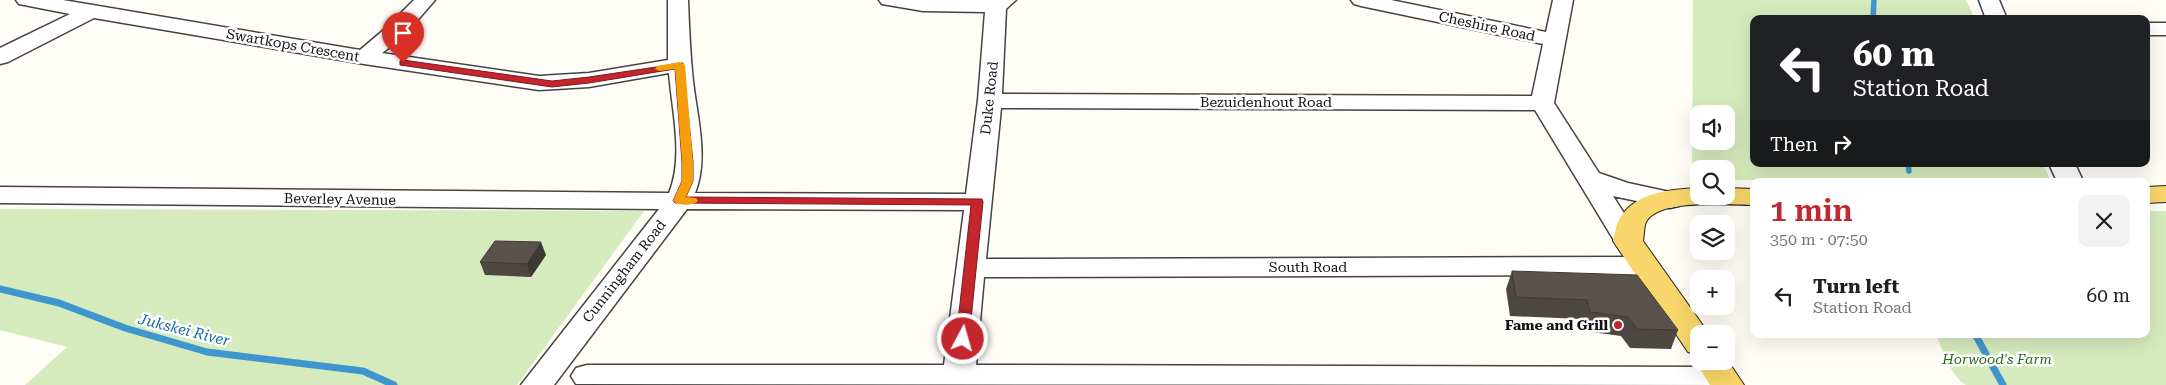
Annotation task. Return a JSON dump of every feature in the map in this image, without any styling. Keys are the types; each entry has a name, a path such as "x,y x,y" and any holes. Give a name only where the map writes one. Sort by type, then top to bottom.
{"main road":[{"path":"2150,195 2166,194"},
{"path":"1690,331 1636,253 1631,223 1637,214 1651,205 1670,200 1750,197"}],"street":[{"name":"Swartkops Crescent","path":"26,0 364,57 552,84 680,65"},
{"path":"364,57 394,33 425,0"},
{"name":"Cunningham Road","path":"537,385 679,201 687,181 688,162 680,65 678,0"},
{"path":"889,0 923,5 1001,3"},
{"name":"Cheshire Road","path":"1361,0 1554,40"},
{"path":"1563,0 1542,103 1636,253"},
{"path":"1989,0 1995,15"},
{"name":"Duke Road","path":"958,380 1001,3"},
{"path":"0,57 91,11"},
{"path":"2150,29 2166,29"},
{"name":"Bezuidenhout Road","path":"989,101 1542,103"},
{"path":"1591,179 1621,190 1670,200"},
{"name":"Beverley Avenue","path":"0,195 978,202"},
{"name":"South Road","path":"971,268 1636,253"},
{"path":"587,376 958,380 1720,375"}],"green space":[{"path":"1693,0 1966,0 1973,15 1750,15 1750,167 2044,167 2050,178 1750,178 1750,180 1735,180 1735,160 1692,160 1692,150 1735,150 1735,105 1692,105"},
{"path":"0,209 644,211 517,385 25,385 67,347 0,330"},
{"name":"Horwood's Farm","path":"2150,211 2166,211 2166,385 1966,385 1960,381 1948,362 1938,338 2150,338"}],"building":[{"path":"495,241 541,242 527,264 480,262"},
{"path":"1512,271 1637,275 1678,330 1637,329 1628,317 1590,312 1587,300 1516,297"}],"waterway":[{"path":"1873,15 1874,0"},
{"path":"1908,167 1909,171"},
{"name":"Jukskei River","path":"0,289 59,303 125,328 207,352 363,371 394,385"},
{"name":"Jukskei River","path":"1977,338 2003,385"}],"slow traffic":[{"path":"660,69 680,65 688,162 687,181 679,201 692,201"}],"place":[{"name":"Fame and Grill","path":"1618,325"}],"route":[{"path":"403,63 552,84 644,72 680,65 688,162 687,181 679,201 978,202 963,339"}]}
